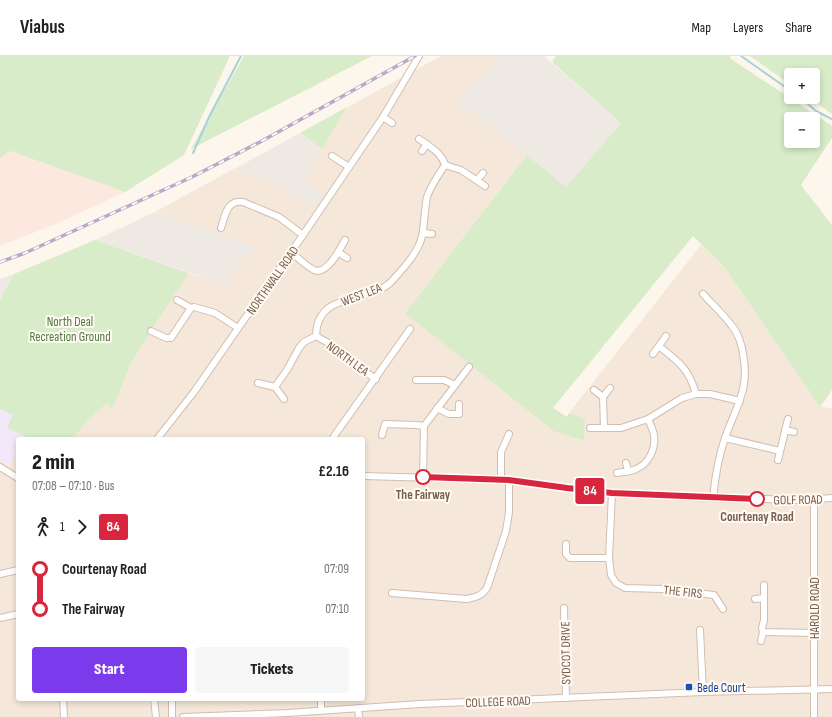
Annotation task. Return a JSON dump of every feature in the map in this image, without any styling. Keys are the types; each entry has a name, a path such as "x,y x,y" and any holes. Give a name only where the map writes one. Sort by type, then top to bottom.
{"street":[{"name":"NORTHWALL ROAD","path":"159,437 194,392 303,235 383,118 420,56"},
{"path":"383,118 392,123"},
{"path":"419,139 438,152 445,165 461,170 485,186"},
{"path":"422,151 427,144"},
{"path":"332,156 349,167"},
{"name":"WEST LEA","path":"316,336 316,326 319,319 329,308 339,301 377,291 390,283 416,252 423,233 427,197 432,184 445,165"},
{"path":"477,180 483,173"},
{"path":"221,228 228,208 233,202 238,201 244,202 279,217 303,235"},
{"path":"423,233 432,234"},
{"path":"291,252 314,270 320,271 326,268 345,240"},
{"path":"338,252 347,258"},
{"path":"704,294 733,326 742,346 745,366 745,384 740,401 725,438 715,478 713,498"},
{"path":"177,300 191,308 194,307 215,313 238,328"},
{"path":"151,331 166,338 171,338 191,308"},
{"path":"333,437 410,329"},
{"name":"NORTH LEA","path":"275,387 287,370 299,348 304,342 316,336 330,344 341,356 376,379"},
{"path":"653,354 660,347 666,336"},
{"path":"660,347 684,368 690,377 696,394"},
{"path":"423,477 424,426 469,367"},
{"path":"416,380 444,380 455,385"},
{"path":"258,382 275,387 284,399"},
{"path":"604,428 603,397 610,388"},
{"path":"594,390 603,397"},
{"path":"590,428 621,428 648,419 682,398 696,394 710,394 740,401"},
{"path":"437,408 449,414 459,414 459,404"},
{"path":"617,473 635,470 643,466 650,458 654,447 654,434 648,419"},
{"path":"778,460 788,419"},
{"path":"382,435 386,424 416,424 424,426"},
{"path":"785,430 794,432"},
{"path":"501,480 500,452 509,434"},
{"path":"725,438 780,451"},
{"path":"626,463 628,471"},
{"path":"0,467 16,477"},
{"name":"GOLF ROAD","path":"365,476 509,480 612,493 713,498 832,498"},
{"path":"392,593 467,599 483,594 487,588 506,531 509,512 509,480"},
{"path":"566,544 566,554 570,558 609,558 612,493"},
{"name":"HAROLD ROAD","path":"814,499 814,717"},
{"name":"THE FIRS","path":"609,558 611,575 616,583 625,588 663,589 714,595 723,609"},
{"path":"0,574 16,570"},
{"path":"761,641 764,620 764,585"},
{"path":"755,599 764,598"},
{"name":"SYDCOT DRIVE","path":"564,608 566,698"},
{"path":"0,618 16,614"},
{"path":"700,630 703,692"},
{"path":"763,632 814,633"},
{"name":"COLLEGE ROAD","path":"183,717 288,715 321,710 420,704 703,692 832,689"},
{"path":"63,701 64,717"},
{"path":"154,701 156,717"},
{"path":"172,701 172,717"},
{"path":"321,701 321,710"},
{"path":"358,708 359,717"}],"shaded area":[{"path":"441,56 502,56 456,101 527,155 405,313 584,440 585,419 569,413 701,245 725,268 820,407 832,408 832,717 0,717 0,409 13,415 25,436 16,437 16,701 365,701 365,437 75,437 86,422 107,403 112,409 130,365 189,273 226,285 232,271 257,247 155,212 235,168 269,180 318,207 325,197 303,181 346,108"},
{"path":"502,56 544,56 621,123 566,187 456,101"},
{"path":"300,133 322,149 303,181 325,197 318,208 269,180 234,169"},
{"path":"10,151 125,192 56,224 0,246 0,158"},
{"path":"155,212 257,247 232,271 226,285 95,240"},
{"path":"14,274 0,300 0,279"},
{"path":"0,409 13,415 7,428 25,436 16,437 16,453 9,467 0,460"}],"green space":[{"path":"0,56 230,56 184,155 125,192 10,151 0,158"},
{"path":"244,56 372,56 191,149"},
{"path":"556,56 730,56 731,59 784,94 784,104 799,104 811,112 784,112 784,148 820,148 820,118 832,126 832,138 801,185 832,225 832,390 820,407 725,268 693,236 553,408 567,417 569,413 585,419 584,440 555,432 405,313 527,155 566,187 621,123 552,62"},
{"path":"750,56 832,56 832,114 818,104 820,104 820,68 784,68 784,80"},
{"path":"347,107 322,149 300,133"},
{"name":"North Deal Recreation Ground","path":"95,240 189,273 130,365 112,410 107,403 86,422 75,437 25,437 7,428 13,415 0,409 0,300 14,274"}],"waterway":[{"path":"193,153 209,117 241,56"},
{"path":"741,56 784,86"},
{"path":"808,104 816,111 832,119"}],"railway":[{"path":"0,262 25,253 192,177 260,142 415,56"}],"bus line":[{"name":"84","path":"423,477 486,478 524,481 612,493 757,499"}],"place":[{"name":"The Fairway","path":"423,477"},
{"name":"Courtenay Road","path":"757,499"},
{"name":"Bede Court","path":"689,687"}]}
